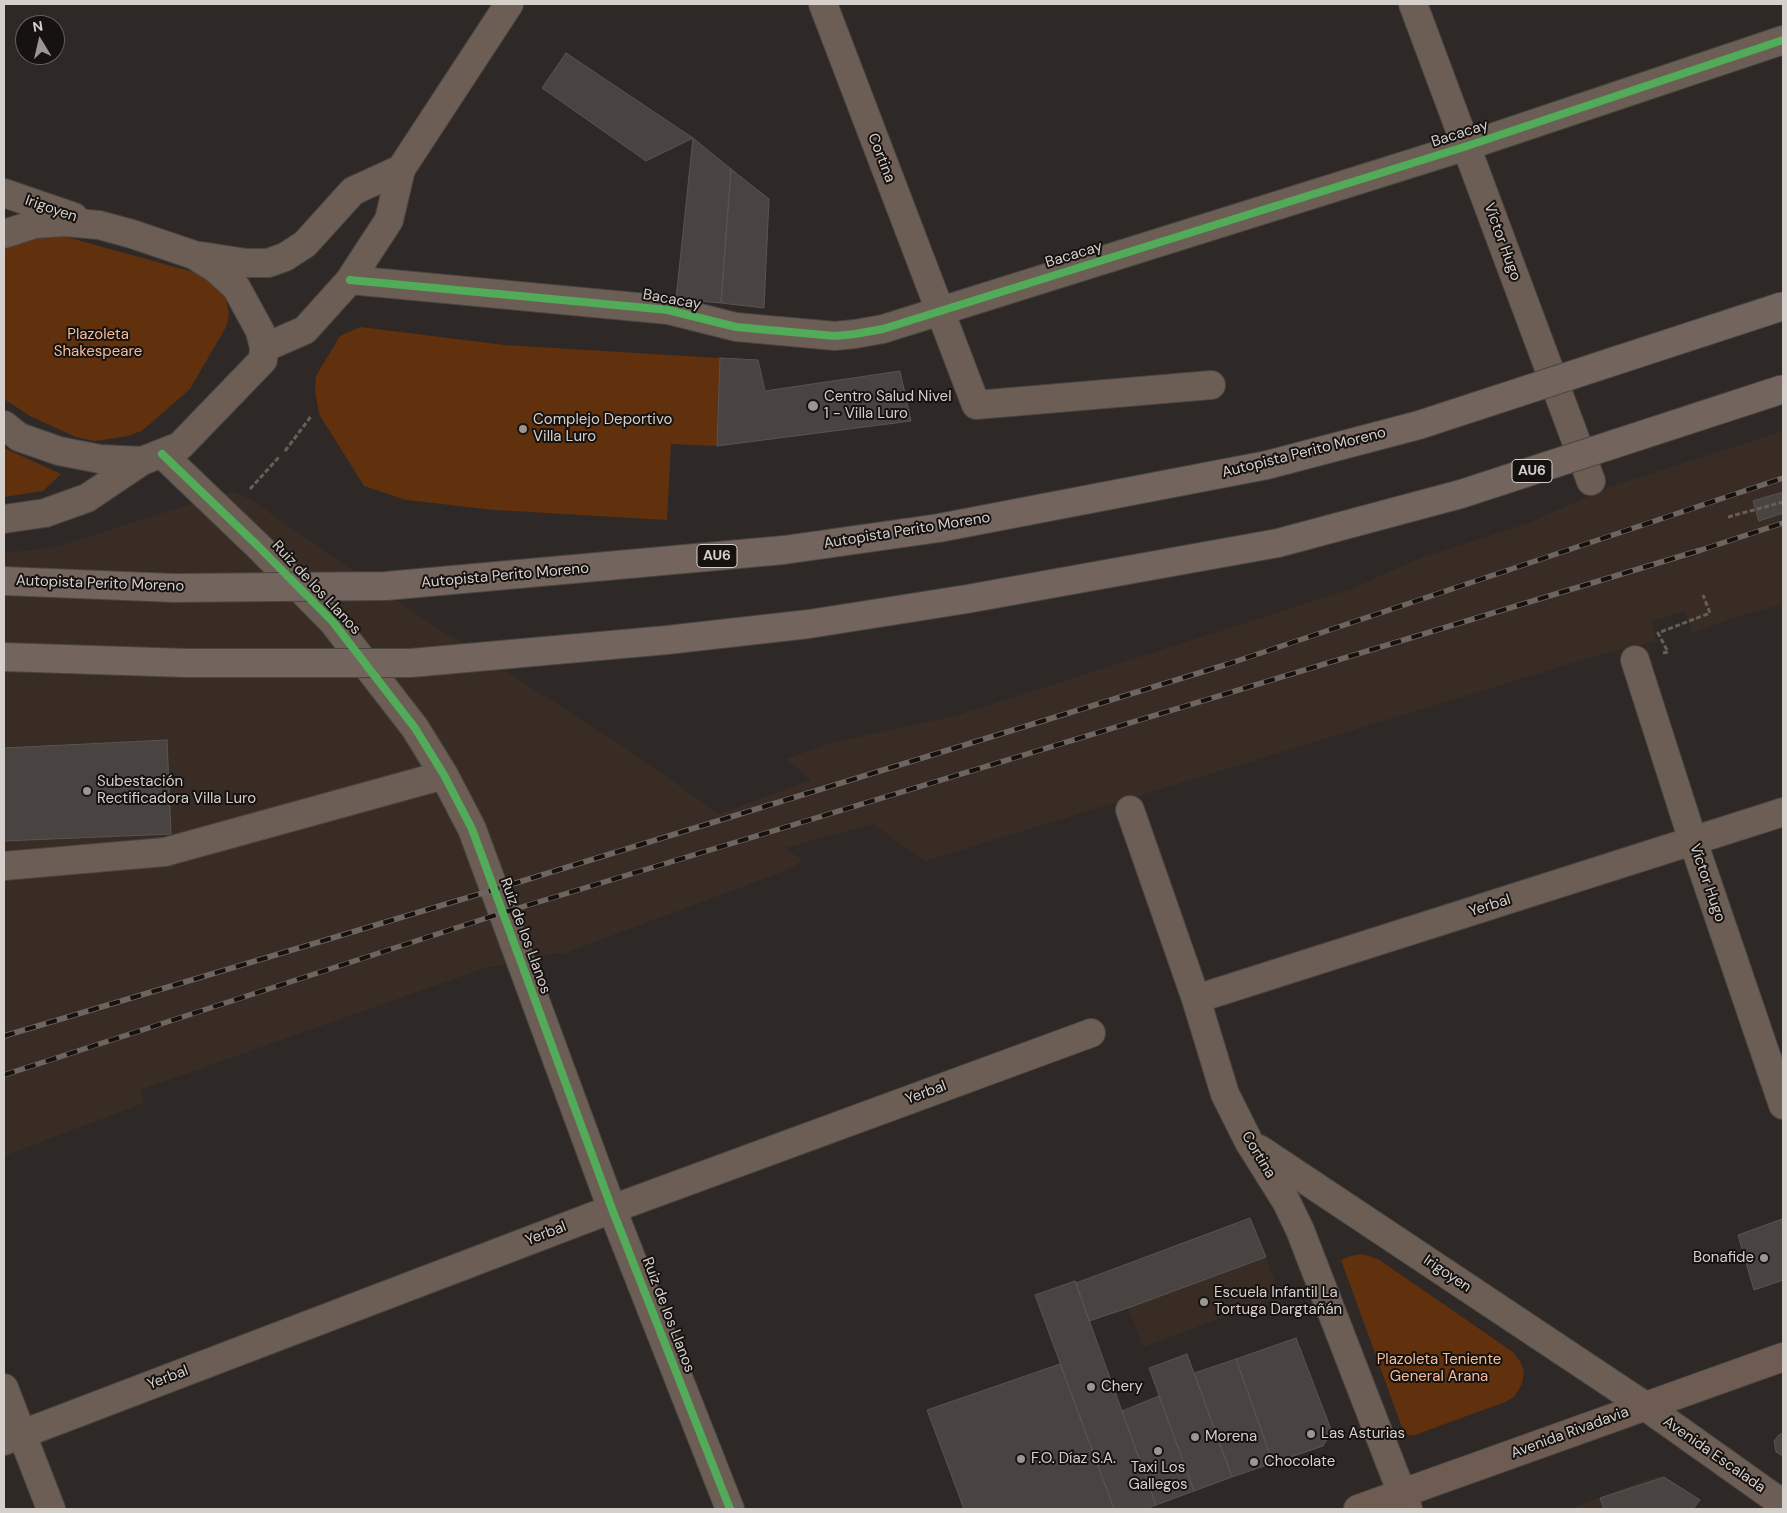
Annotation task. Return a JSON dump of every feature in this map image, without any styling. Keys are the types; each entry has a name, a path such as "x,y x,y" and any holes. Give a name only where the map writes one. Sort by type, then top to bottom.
{"highway":[{"name":"Autopista Perito Moreno","path":"4,581 174,588 386,586 784,550 939,528 1267,465 1372,438 1429,422 1783,306"},
{"name":"AU6","path":"4,657 186,663 412,663 667,640 810,624 967,599 1278,543 1461,494 1783,389"}],"main road":[{"name":"Avenida Rivadavia","path":"1358,1509 1404,1501 1645,1406 1783,1357"}],"street":[{"path":"264,348 305,330 350,280 389,220 401,169 509,4"},
{"name":"Víctor Hugo","path":"1413,4 1591,481"},
{"name":"Cortina","path":"827,5 976,405 1211,385"},
{"name":"Bacacay","path":"350,280 668,310 736,327 835,336 883,329 1467,146 1783,40"},
{"path":"194,255 246,263 268,263 285,257 305,244 353,191 401,169"},
{"name":"Irigoyen","path":"4,193 99,225"},
{"path":"4,234 35,224 65,222 99,225 165,244 194,255 216,269 236,287 260,331 264,348 263,360 180,446 152,457 87,498 45,513 4,519"},
{"path":"9,431 59,451 100,459 152,457"},
{"name":"Ruiz de los Llanos","path":"152,457 258,546 333,622 415,728 444,776 472,829 612,1209 730,1509"},
{"name":"Víctor Hugo","path":"1635,660 1693,841 1783,1105"},
{"path":"4,866 166,852 444,776"},
{"name":"Cortina","path":"1130,810 1196,999 1224,1094 1249,1142 1286,1201 1300,1230 1404,1501"},
{"name":"Yerbal","path":"1196,999 1783,812"},
{"name":"Yerbal","path":"13,1437 612,1209 1091,1033"},
{"name":"Irigoyen","path":"1249,1142 1645,1406"},
{"path":"1300,1230 1302,1219 1308,1210 1317,1204 1328,1201 1339,1203"},
{"path":"4,1388 13,1437 50,1509"},
{"name":"Avenida Escalada","path":"1645,1406 1783,1504"}],"path":[{"path":"285,451 312,415"},
{"path":"250,488 280,456"},
{"path":"1728,517 1783,502"},
{"path":"1677,626 1710,613 1703,596"}],"shaded area":[{"path":"1783,431 1783,604 1730,619 1693,633 1685,611 1651,622 1657,641 1599,655 925,861 873,824 785,848 803,861 785,871 562,954 557,953 482,969 140,1090 144,1103 4,1156 4,553 56,547 219,495 234,492 248,498 430,623 621,745 719,814 811,780 786,759 831,743 955,716 1351,589 1423,557 1526,524 1609,487"},
{"name":"Escuela Infantil La Tortuga Dargtañán","path":"1266,1257 1280,1296 1143,1347 1128,1308"},
{"path":"1656,1476 1666,1478 1701,1499 1693,1509 1569,1509"}],"green space":[{"name":"Plazoleta Shakespeare","path":"63,236 204,275 217,285 226,299 229,315 226,327 190,389 141,431 128,436 95,441 76,437 30,416 4,399 4,248 26,237"},
{"name":"Complejo Deportivo Villa Luro","path":"360,327 504,345 720,358 717,446 671,444 667,520 495,510 406,500 364,486 319,414 315,390 316,376 340,336"},
{"path":"4,448 61,474 43,491 4,497"},
{"name":"Plazoleta Teniente General Arana","path":"1362,1254 1378,1259 1513,1352 1521,1363 1524,1372 1522,1384 1514,1397 1415,1435 1409,1435 1403,1430 1341,1260"}],"building":[{"path":"566,53 693,138 646,161 542,88"},
{"path":"693,138 731,169 721,303 676,299"},
{"path":"731,169 769,199 764,308 721,303"},
{"name":"Centro Salud Nivel 1 - Villa Luro","path":"720,358 758,360 765,391 900,371 911,421 717,446"},
{"path":"1783,492 1783,513 1759,521 1753,501"},
{"name":"Subestación Rectificadora Villa Luro","path":"167,740 171,834 4,841 4,748"},
{"path":"1250,1218 1266,1257 1089,1321 1076,1283"},
{"name":"Bonafide","path":"1782,1219 1783,1280 1754,1290 1738,1235"},
{"name":"Chery","path":"1075,1281 1156,1505 1146,1509 1114,1509 1035,1295"},
{"path":"1296,1338 1332,1432 1323,1446 1273,1463 1236,1359"},
{"name":"Morena","path":"1187,1354 1232,1477 1194,1491 1149,1368"},
{"path":"1236,1359 1273,1463 1232,1477 1194,1373"},
{"name":"F.O. Díaz S.A.","path":"1060,1364 1114,1509 964,1509 927,1410"},
{"name":"Taxi Los Gallegos","path":"1159,1396 1194,1491 1156,1505 1122,1411"},
{"path":"1783,1433 1783,1456 1776,1452 1774,1441"},
{"path":"1664,1477 1700,1500 1693,1509 1604,1509 1600,1498"}],"railway":[{"path":"4,1036 493,890 1228,664 1783,478"},
{"path":"4,1075 502,913 1701,550 1783,523"}],"cycle path":[{"path":"350,280 668,310 736,327 835,336 855,334 883,329 1467,146 1783,40"},
{"path":"162,454 258,546 333,622 415,728 444,775 472,829 612,1209 730,1509"}],"place":[{"name":"Centro Salud Nivel 1 - Villa Luro","path":"813,406"},
{"name":"Complejo Deportivo Villa Luro","path":"523,429"},
{"name":"Subestación Rectificadora Villa Luro","path":"87,791"},
{"name":"Bonafide","path":"1764,1258"},
{"name":"Escuela Infantil La Tortuga Dargtañán","path":"1204,1302"},
{"name":"Chery","path":"1091,1387"},
{"name":"Las Asturias","path":"1311,1434"},
{"name":"Morena","path":"1195,1437"},
{"name":"Taxi Los Gallegos","path":"1158,1451"},
{"name":"F.O. Díaz S.A.","path":"1021,1459"},
{"name":"Chocolate","path":"1254,1462"}]}
